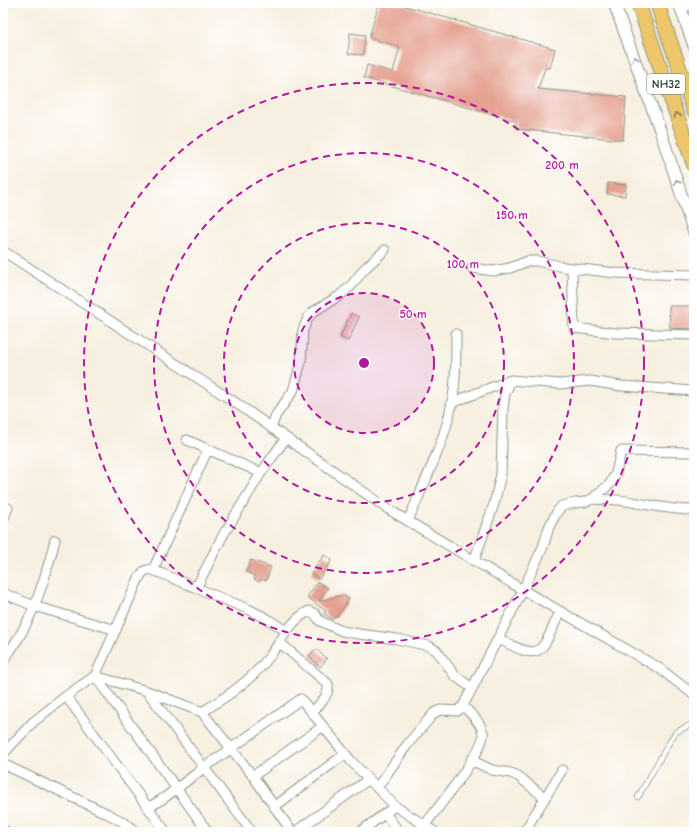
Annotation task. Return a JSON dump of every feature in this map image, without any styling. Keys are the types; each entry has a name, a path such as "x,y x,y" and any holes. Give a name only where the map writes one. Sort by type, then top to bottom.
{"highway":[{"name":"NH32","path":"638,3 694,165"},
{"name":"NH32","path":"657,3 694,111"}],"street":[{"path":"614,3 660,130 694,232"},
{"path":"694,6 680,4 694,46"},
{"path":"271,428 276,415 293,391 301,362 303,330 308,318 313,312 339,296 351,286 364,269 385,250"},
{"path":"3,251 230,399 408,521 560,612 659,668 694,695"},
{"path":"472,268 494,271 528,262 537,262 616,273 694,275"},
{"path":"572,268 574,328 605,332 694,334"},
{"path":"408,521 438,448 447,421 454,390 456,334"},
{"path":"451,403 511,380 560,384 590,381 621,386 694,391"},
{"path":"474,561 494,504 501,474 503,408 505,394 511,380"},
{"path":"196,588 222,537 261,473 286,438"},
{"path":"187,440 261,473"},
{"path":"153,570 208,449"},
{"path":"377,788 407,745 434,713 440,710 457,711 463,706 523,590 543,547 549,527 562,506 585,502 592,499 610,484 616,473 621,451 694,452"},
{"path":"592,499 633,502 648,506 677,510 694,510"},
{"path":"3,520 8,508"},
{"path":"3,662 23,630 34,606 55,540"},
{"path":"3,754 33,722 66,696 95,676 138,578 144,570 153,570 262,616 286,632"},
{"path":"3,593 34,606 116,630"},
{"path":"202,712 222,699 255,672 269,657 296,620 309,611 314,613 320,621 342,631 397,639 429,646 437,651 455,676 472,688"},
{"path":"498,638 516,649 526,652 540,650 544,645 560,612"},
{"path":"279,642 328,684 329,690 327,696 312,713"},
{"path":"95,676 147,691 202,712 253,776 292,832"},
{"path":"95,676 208,832"},
{"path":"147,691 252,832"},
{"path":"66,696 166,832"},
{"path":"148,808 301,699 345,754 395,806 435,832"},
{"path":"424,826 472,760 480,746 483,734 478,723 463,706"},
{"path":"253,776 322,727"},
{"path":"274,807 345,754"},
{"path":"472,760 492,770 511,773 518,776 545,798"},
{"path":"3,764 108,814 137,832"},
{"path":"524,832 562,770"},
{"path":"295,832 369,779"},
{"path":"360,832 395,806"},
{"path":"385,813 399,832"},
{"path":"3,830 7,832"}],"lane":[{"path":"638,797 676,732 694,723"}],"building":[{"path":"379,3 395,3 555,49 550,68 545,68 538,89 626,97 623,140 516,129 516,121 364,78 367,65 393,72 400,47 369,38"},
{"path":"350,33 365,35 363,55 348,54"},
{"path":"608,183 626,185 625,196 607,194"},
{"path":"669,306 694,306 694,329 670,328"},
{"path":"351,313 359,317 348,341 340,337"},
{"path":"324,555 332,560 319,579 311,574"},
{"path":"251,560 271,567 266,581 262,579 259,582 254,579 255,576 246,572"},
{"path":"318,582 328,588 319,601 343,595 349,599 338,615 332,619 324,614 326,611 307,597"},
{"path":"316,649 327,659 320,667 309,656"}]}
